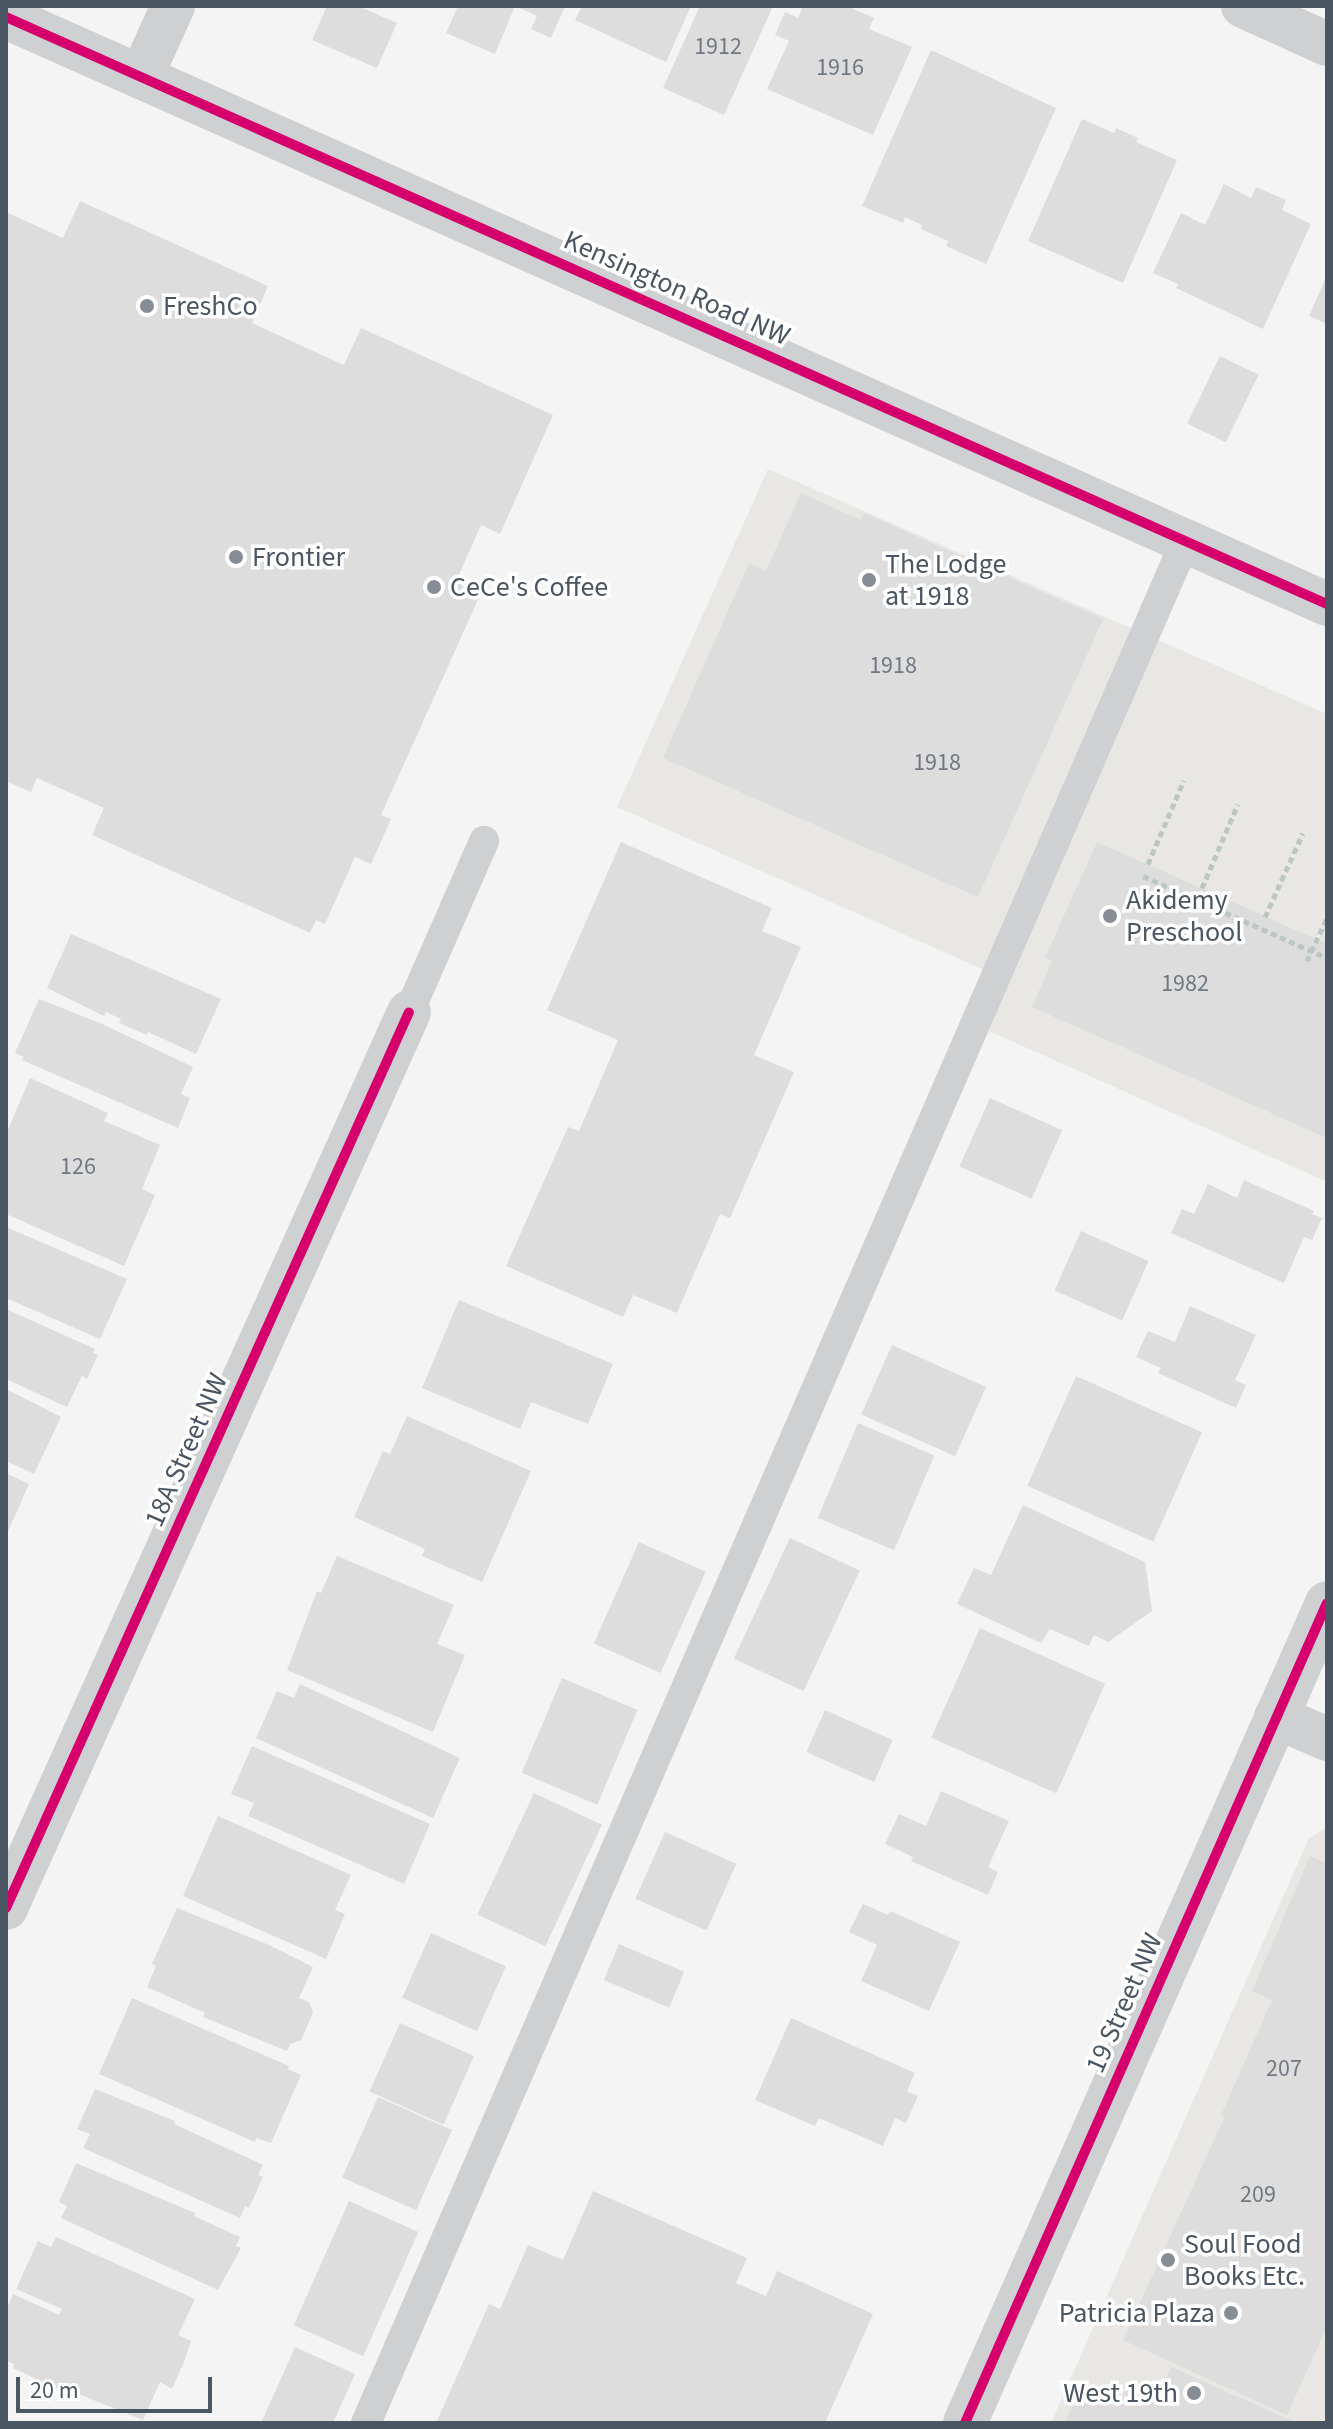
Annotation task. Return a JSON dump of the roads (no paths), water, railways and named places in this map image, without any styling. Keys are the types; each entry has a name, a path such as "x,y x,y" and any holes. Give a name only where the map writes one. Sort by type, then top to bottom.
{"street":[{"path":"141,77 173,6"},
{"path":"1243,6 1327,44"},
{"name":"Kensington Road NW","path":"6,17 1327,604"},
{"name":"18A Street NW","path":"6,1908 409,1012"},
{"name":"19 Street NW","path":"965,2423 1327,1603"},
{"path":"1276,1717 1327,1739"}],"lane":[{"path":"366,2423 1186,540"},
{"name":"18A Street NW","path":"409,1012 484,841"}],"place":[{"name":"FreshCo","path":"147,306"},
{"name":"Frontier","path":"236,557"},
{"name":"The Lodge at 1918","path":"869,580"},
{"name":"CeCe's Coffee","path":"434,587"},
{"name":"Akidemy Preschool","path":"1110,916"},
{"name":"Soul Food Books Etc.","path":"1168,2260"},
{"name":"Patricia Plaza","path":"1231,2313"},
{"name":"West 19th","path":"1194,2393"}]}
